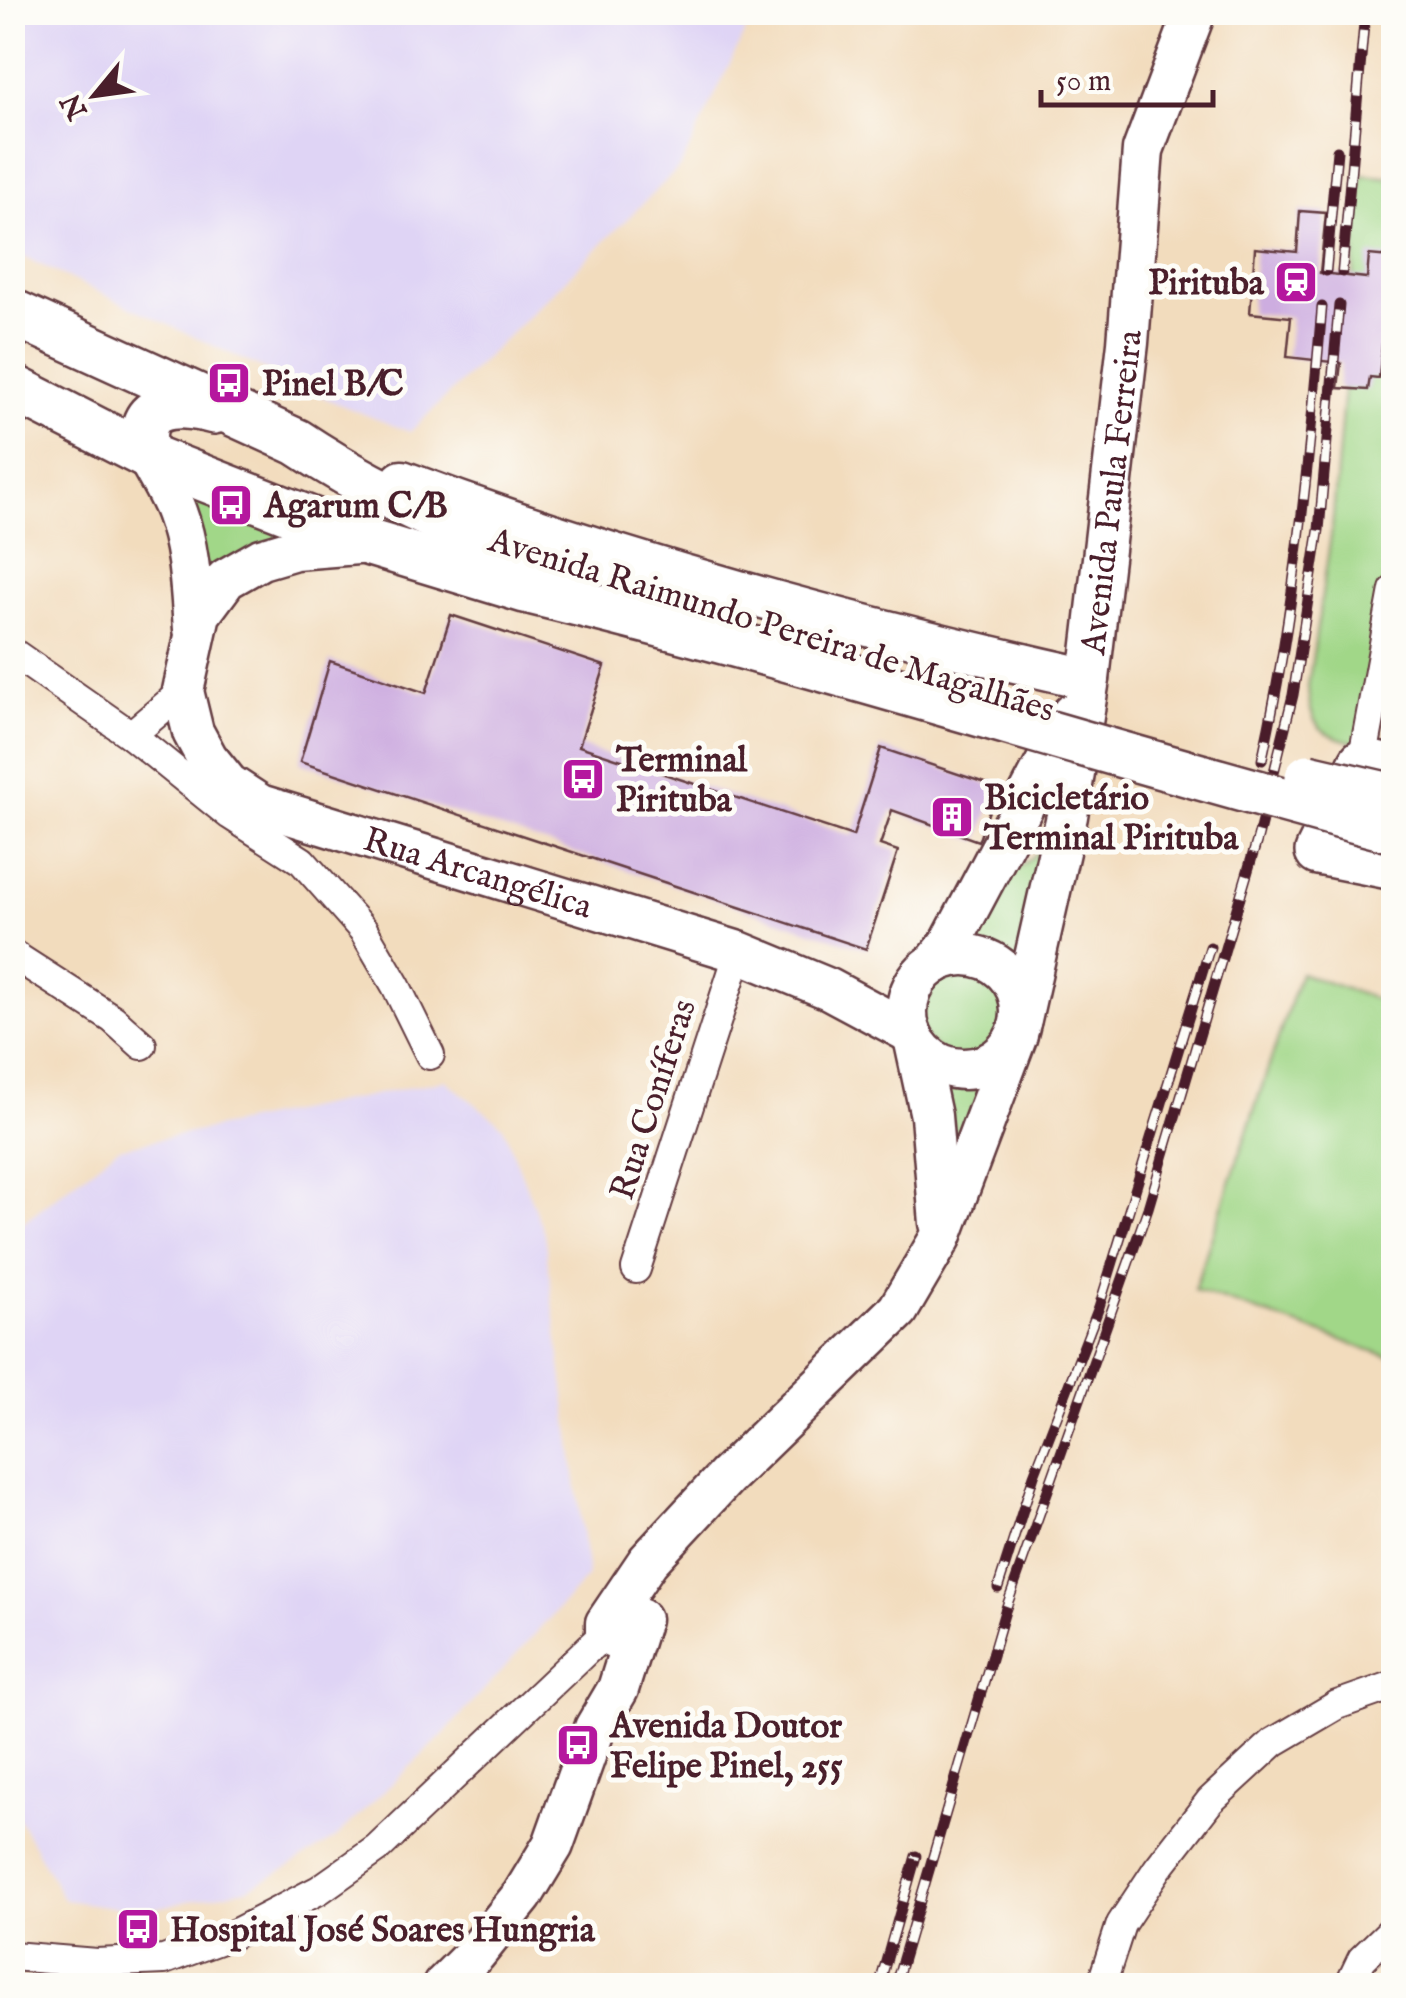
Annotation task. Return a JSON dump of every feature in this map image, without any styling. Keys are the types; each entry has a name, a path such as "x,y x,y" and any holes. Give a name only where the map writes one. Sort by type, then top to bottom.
{"main road":[{"name":"Avenida Paula Ferreira","path":"620,1627 666,1562 672,1537 726,1477 898,1310 941,1237 1019,1027 1067,816 1089,679 1128,343 1144,150 1194,12"},
{"name":"Avenida Raimundo Pereira de Magalhães","path":"21,329 254,422 428,516 599,593 1240,762 1394,796"},
{"name":"Avenida Raimundo Pereira de Magalhães","path":"12,387 147,456 370,543 525,590 599,593"},
{"path":"194,632 188,562 176,511 147,456 141,435 147,418 166,406 188,404 254,422"},
{"path":"297,442 524,527 664,570 984,656 1089,679 950,944 925,973 907,1015 931,1116 941,1237"},
{"path":"183,691 200,614 211,596 242,567 295,549 370,543"},
{"path":"599,593 978,712 1243,791 1394,830"},
{"name":"Rua Arcangélica","path":"183,691 193,732 207,758 228,784 260,805 739,952 829,989 913,1038"},
{"path":"1378,766 1318,852 1394,867"},
{"path":"913,1038 931,1059 963,1070 996,1060 1019,1027 1021,1003 1016,987 994,964 964,955 925,973"},
{"name":"Rua Arcangélica","path":"829,989 869,990 925,973"},
{"path":"443,1986 499,1924 553,1845 595,1728 620,1627"}],"street":[{"path":"1378,766 1394,590"},
{"path":"12,652 131,735 230,816 302,861 364,931 430,1055"},
{"path":"131,735 183,691"},
{"path":"286,813 302,861"},
{"name":"Rua Coníferas","path":"636,1269 739,952"},
{"path":"13,955 113,1019 142,1045"},
{"path":"12,1956 96,1963 164,1960 232,1935 319,1890 377,1849 620,1627"},
{"path":"1102,1986 1121,1924 1210,1801 1274,1742 1337,1705 1394,1685"},
{"path":"1349,1986 1362,1960 1394,1928"}],"shaded area":[{"path":"12,13 754,13 681,166 410,432 336,403 13,252 12,99 18,72 13,53"},
{"path":"445,1080 503,1126 544,1233 588,1576 438,1740 334,1839 284,1870 246,1889 141,1911 64,1900 13,1808 13,1230 118,1148"}],"green space":[{"path":"1362,175 1393,178 1394,518 1362,744 1321,728 1312,712 1308,686 1332,529"},
{"path":"172,485 333,536 204,593"},
{"path":"1043,847 1018,984 999,963 956,943 1000,877"},
{"path":"962,969 987,976 999,988 1006,1013 999,1038 987,1050 962,1057 937,1050 925,1038 918,1013 925,988 937,976"},
{"path":"1300,973 1393,1005 1393,1358 1194,1290"},
{"path":"922,1059 954,1073 990,1072 957,1143"}],"building":[{"path":"1300,211 1326,213 1320,273 1367,278 1369,255 1390,257 1379,378 1370,377 1368,390 1338,388 1341,363 1287,357 1291,317 1250,313 1255,248 1297,252"},
{"name":"Terminal Pirituba","path":"451,615 605,666 579,746 853,836 881,748 997,787 980,837 978,841 892,810 880,845 898,851 866,949 300,762 330,661 426,693"}],"railway":[{"path":"1342,272 1365,12"},
{"path":"1326,271 1337,151"},
{"path":"895,1986 1005,1611 1148,1208 1258,837 1293,695 1319,530 1339,305"},
{"path":"1262,760 1292,591 1322,307"},
{"path":"998,1588 1034,1475 1099,1307 1210,947"},
{"path":"879,1986 916,1856"}],"place":[{"name":"Pirituba","path":"1296,282"},
{"name":"Pinel B/C","path":"229,383"},
{"name":"Agarum C/B","path":"231,505"},
{"name":"Terminal Pirituba","path":"583,779"},
{"name":"Bicicletário Terminal Pirituba","path":"952,817"},
{"name":"Avenida Doutor Felipe Pinel, 255","path":"578,1745"},
{"name":"Hospital José Soares Hungria","path":"138,1929"}]}
